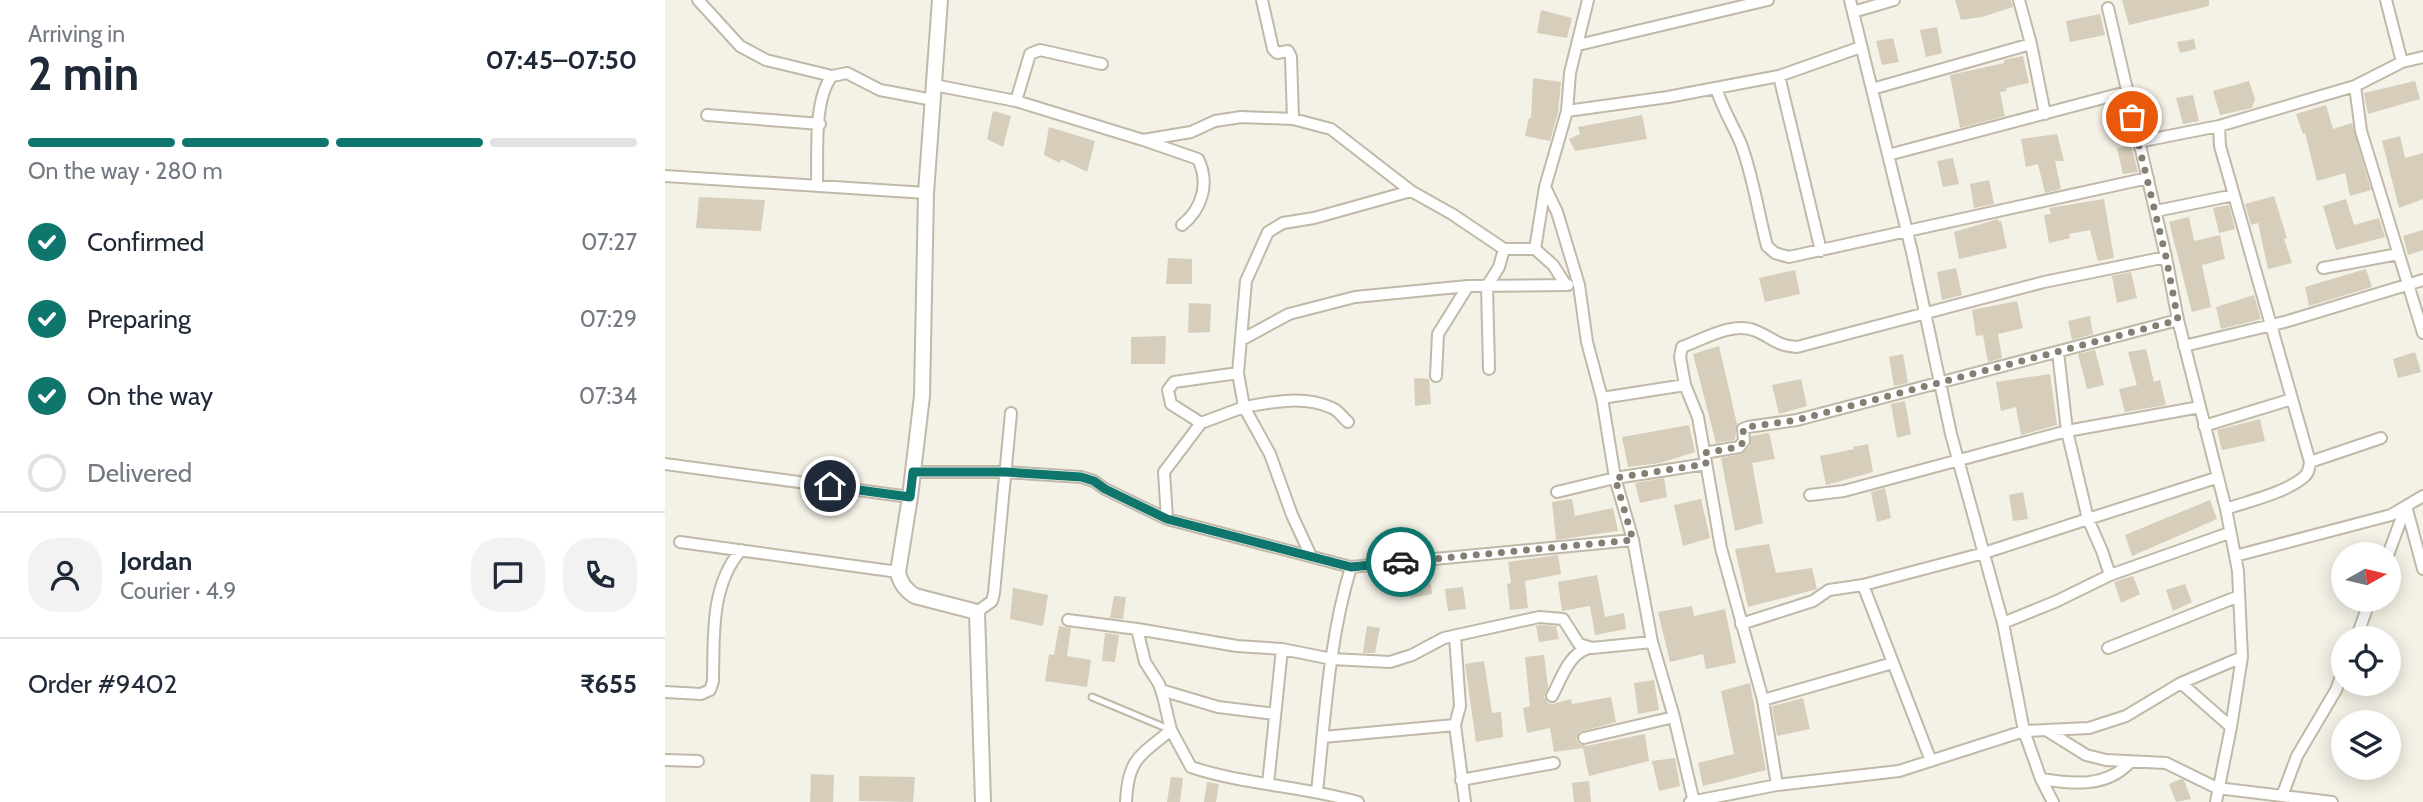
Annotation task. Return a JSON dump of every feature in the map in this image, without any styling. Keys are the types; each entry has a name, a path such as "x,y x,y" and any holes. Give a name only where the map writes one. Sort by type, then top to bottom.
{"street":[{"path":"698,0 740,46 766,60 832,76 848,73 880,90 933,100"},
{"path":"940,0 926,193 922,396 898,572 907,591 915,596 977,612 987,606 994,593 1011,414"},
{"path":"1262,0 1273,48 1277,53 1288,51 1291,57 1293,119"},
{"path":"1535,249 1545,187 1567,111 1570,73 1588,0"},
{"path":"1578,45 1768,0"},
{"path":"1850,0 1958,459 2003,623 2024,731 2041,779 2053,802"},
{"path":"1853,12 1894,0"},
{"path":"2019,0 2045,114"},
{"path":"2385,0 2402,62"},
{"path":"2108,8 2156,211 2184,346 2226,509 2238,571 2242,657 2216,802"},
{"path":"1872,89 2031,44"},
{"path":"1567,111 1779,76 1861,47"},
{"path":"1016,101 1030,54 1034,51 1040,50 1102,64"},
{"path":"2138,142 2219,126 2355,86 2402,62 2421,58 2423,71"},
{"path":"817,186 821,102 827,82 832,76"},
{"path":"1779,76 1821,251"},
{"path":"934,85 1016,101 1198,159 1203,168 1204,184 1199,207 1182,225"},
{"path":"2355,86 2361,131 2423,333"},
{"path":"1716,88 1722,107 1740,142 1767,246 1775,253 1789,257 2148,178"},
{"path":"1888,155 2126,92"},
{"path":"707,115 820,124"},
{"path":"1143,140 1191,132 1215,121 1241,117 1293,119 1331,129 1411,191 1452,214 1504,249 1535,249 1553,265 1566,285"},
{"path":"2219,126 2220,146 2311,462 2304,477 2269,495 2226,509"},
{"path":"665,176 926,193"},
{"path":"1545,187 1557,212 1579,285 1587,342 1602,398 1615,478 1633,540 1652,642 1674,717 1692,802 1777,785 1899,771 2024,731 2089,728 2126,716 2181,683 2242,657"},
{"path":"1311,556 1292,515 1270,454 1244,407 1238,373 1246,281 1268,232 1283,223 1314,218 1411,191"},
{"path":"2156,211 2234,195"},
{"path":"1489,369 1487,286 1499,267 1504,249"},
{"path":"2323,268 2398,254"},
{"path":"1777,785 1763,700 1721,548 1698,417 1685,385 1680,357 1682,347 1732,329 1754,330 1780,345 1797,347 2044,282 2166,257"},
{"path":"2184,346 2270,325 2423,280"},
{"path":"1241,340 1289,314 1355,297 1468,286 1579,285"},
{"path":"1436,376 1438,334 1468,286"},
{"path":"1557,492 1705,459 1739,447 1744,441 1743,429 1748,427 1797,420 2178,320"},
{"path":"2058,352 2067,431 2088,519 2110,575"},
{"path":"1201,423 1171,404 1168,390 1174,382 1238,373"},
{"path":"1602,398 1685,385"},
{"path":"2204,426 2292,399"},
{"path":"1167,519 1164,472 1201,423 1244,407 1283,400 1310,402 1333,408 1348,422"},
{"path":"1810,495 1845,491 2067,431 2200,407"},
{"path":"2311,462 2381,438"},
{"path":"665,464 910,497"},
{"path":"913,472 1005,472 1081,477 1094,481 1167,519 1351,567 1633,540"},
{"path":"1741,624 1813,601 1829,590 1863,585 1984,553 2216,478"},
{"path":"2235,556 2391,515 2423,496"},
{"path":"2406,506 2423,510"},
{"path":"2393,542 2406,506"},
{"path":"2406,506 2423,569"},
{"path":"2003,623 2110,575 2229,533"},
{"path":"680,542 898,572"},
{"path":"665,692 701,694 710,690 713,681 715,608 728,565 741,551"},
{"path":"1317,792 1332,659 1351,567"},
{"path":"1863,585 1931,761"},
{"path":"2108,648 2239,596"},
{"path":"977,612 983,802"},
{"path":"1068,620 1137,629 1223,645 1282,649 1332,659 1390,662 1412,655 1434,642 1547,617 1563,620 1579,644 1592,648"},
{"path":"1137,629 1146,662 1161,690 1171,730 1191,767 1215,775 1317,792 1358,802"},
{"path":"1455,636 1460,706 1455,725 1465,802"},
{"path":"1552,696 1571,660 1579,651 1652,642"},
{"path":"1268,784 1282,649"},
{"path":"1763,700 1893,663"},
{"path":"2181,683 2231,727"},
{"path":"1161,690 1218,707 1275,714"},
{"path":"2282,796 2297,757 2333,696"},
{"path":"1584,738 1674,717"},
{"path":"1323,737 1455,725"},
{"path":"1126,802 1127,779 1134,762 1171,730"},
{"path":"2046,730 2086,755 2130,762 2166,763 2217,788 2332,802"},
{"path":"665,760 698,761"},
{"path":"2041,779 2067,783 2111,778 2130,762"},
{"path":"1461,780 1554,763"}],"lane":[{"path":"1092,697 1171,730"}],"building":[{"path":"1955,0 2011,0 2013,7 1982,17 1961,20"},
{"path":"2122,0 2209,0 2209,6 2129,25"},
{"path":"1541,10 1572,18 1567,38 1537,33"},
{"path":"2100,14 2105,35 2070,42 2066,21"},
{"path":"1937,27 1942,53 1926,57 1920,30"},
{"path":"1893,38 1899,62 1882,65 1876,41"},
{"path":"2194,39 2196,49 2180,53 2177,42"},
{"path":"2023,56 2029,83 2000,92 2005,116 1960,128 1950,75"},
{"path":"1533,78 1561,82 1558,113 1550,141 1525,136 1531,118"},
{"path":"2249,81 2255,99 2252,108 2220,115 2213,91"},
{"path":"2415,81 2420,99 2368,114 2364,93"},
{"path":"2193,95 2199,121 2183,124 2176,98"},
{"path":"2326,105 2333,129 2352,123 2371,190 2350,196 2345,173 2317,181 2305,133 2303,134 2296,114"},
{"path":"993,111 1011,116 1003,147 987,139"},
{"path":"1642,115 1647,139 1575,151 1569,139 1580,134 1578,127"},
{"path":"1049,127 1095,141 1087,172 1061,159 1060,163 1044,155"},
{"path":"2057,134 2064,161 2055,161 2061,189 2045,193 2038,164 2026,167 2021,139"},
{"path":"2400,136 2405,158 2423,153 2423,199 2399,208 2382,141"},
{"path":"2131,146 2138,172 2123,174 2117,148"},
{"path":"1953,158 1959,184 1943,187 1937,161"},
{"path":"1989,180 1994,204 1974,208 1970,184"},
{"path":"2274,196 2292,263 2268,269 2258,223 2251,225 2245,204"},
{"path":"699,197 765,200 761,231 696,228"},
{"path":"2104,199 2114,258 2098,261 2090,230 2069,234 2070,238 2049,243 2044,215 2051,214 2049,208"},
{"path":"2346,199 2354,225 2379,218 2385,237 2336,250 2323,206"},
{"path":"2229,205 2235,229 2219,233 2213,208"},
{"path":"2189,217 2194,241 2220,235 2225,259 2202,265 2211,307 2192,312 2169,222"},
{"path":"1998,219 1998,222 2001,221 2007,248 1959,259 1954,232"},
{"path":"2423,230 2423,250 2408,255 2403,236"},
{"path":"1168,258 1192,259 1192,284 1166,284"},
{"path":"1956,268 1962,295 1942,300 1937,272"},
{"path":"2366,269 2372,287 2309,306 2305,287"},
{"path":"1795,270 1800,294 1765,302 1759,278"},
{"path":"2131,272 2137,298 2117,303 2112,276"},
{"path":"2254,295 2261,319 2221,329 2216,307"},
{"path":"2017,301 2023,328 1998,334 2002,358 1988,362 1983,335 1976,336 1972,310"},
{"path":"1189,303 1211,304 1210,332 1188,333"},
{"path":"2090,316 2093,334 2072,340 2068,321"},
{"path":"1166,336 1165,364 1131,364 1131,337"},
{"path":"1719,346 1737,424 1735,440 1716,443 1693,354"},
{"path":"2146,349 2154,382 2160,380 2166,405 2125,412 2119,389 2137,385 2128,352"},
{"path":"2095,350 2104,385 2087,389 2078,354"},
{"path":"2415,352 2421,372 2398,378 2393,359"},
{"path":"1903,354 1908,383 1894,386 1889,357"},
{"path":"2050,374 2057,425 2021,435 2016,407 2001,411 1996,382"},
{"path":"1414,378 1429,379 1431,404 1415,406"},
{"path":"1801,379 1807,406 1779,414 1772,385"},
{"path":"1905,401 1911,434 1897,438 1891,404"},
{"path":"2260,419 2265,441 2222,450 2217,430"},
{"path":"1689,425 1695,452 1660,463 1628,467 1622,437"},
{"path":"1769,433 1775,459 1752,463 1763,523 1735,531 1721,458 1741,454 1750,446 1751,436"},
{"path":"1868,444 1873,472 1826,485 1820,456"},
{"path":"1664,478 1667,497 1640,503 1635,483"},
{"path":"1885,488 1891,518 1877,522 1871,492"},
{"path":"2023,492 2028,519 2013,521 2009,495"},
{"path":"1572,499 1575,516 1613,508 1618,531 1556,540 1552,502"},
{"path":"1701,499 1710,538 1683,546 1674,505"},
{"path":"2210,500 2217,519 2132,556 2125,535"},
{"path":"1769,544 1776,573 1812,568 1817,589 1748,607 1735,549"},
{"path":"1558,555 1561,574 1525,581 1528,608 1510,610 1507,584 1511,583 1508,562"},
{"path":"1429,572 1432,594 1410,598 1407,575"},
{"path":"1597,575 1605,617 1624,613 1626,629 1595,635 1590,606 1562,611 1558,582"},
{"path":"2133,576 2140,594 2121,603 2114,582"},
{"path":"2185,584 2192,602 2173,611 2166,590"},
{"path":"1463,587 1466,609 1448,611 1445,589"},
{"path":"1013,588 1048,595 1043,626 1010,619"},
{"path":"1114,596 1126,597 1123,619 1110,618"},
{"path":"1692,606 1694,616 1725,609 1736,663 1706,669 1703,654 1670,662 1658,612"},
{"path":"1059,626 1071,628 1067,656 1091,660 1087,687 1045,681 1049,654 1054,655"},
{"path":"1367,626 1380,628 1375,653 1363,653"},
{"path":"1536,626 1556,626 1559,639 1539,642"},
{"path":"1105,633 1119,635 1115,662 1102,661"},
{"path":"1544,655 1548,687 1544,697 1548,703 1571,699 1572,704 1611,697 1616,722 1579,732 1576,739 1579,744 1586,746 1645,734 1649,761 1589,776 1583,748 1554,752 1550,728 1527,733 1523,708 1530,706 1525,657"},
{"path":"1484,661 1492,713 1501,712 1503,737 1476,742 1465,664"},
{"path":"1654,680 1659,710 1638,714 1634,683"},
{"path":"1750,683 1766,770 1703,786 1698,763 1734,754 1721,691"},
{"path":"1803,698 1810,729 1777,736 1772,706"},
{"path":"1675,758 1680,786 1659,791 1652,761"},
{"path":"811,774 834,775 833,802 810,802"},
{"path":"859,776 915,777 913,802 859,801"},
{"path":"1171,777 1183,778 1180,802 1167,802"},
{"path":"2184,780 2191,799 2176,802 2169,784"},
{"path":"1589,781 1591,802 1574,802 1572,783"},
{"path":"1207,782 1219,784 1216,802 1204,802"}],"way so far":[{"path":"1401,562 1633,540 1615,478 1706,464 1704,453 1739,447 1744,441 1743,429 1748,427 1797,420 2178,320 2166,257 2132,117"}],"route":[{"path":"830,486 910,497 913,472 1005,472 1081,477 1094,481 1167,519 1351,567 1401,562"}]}
